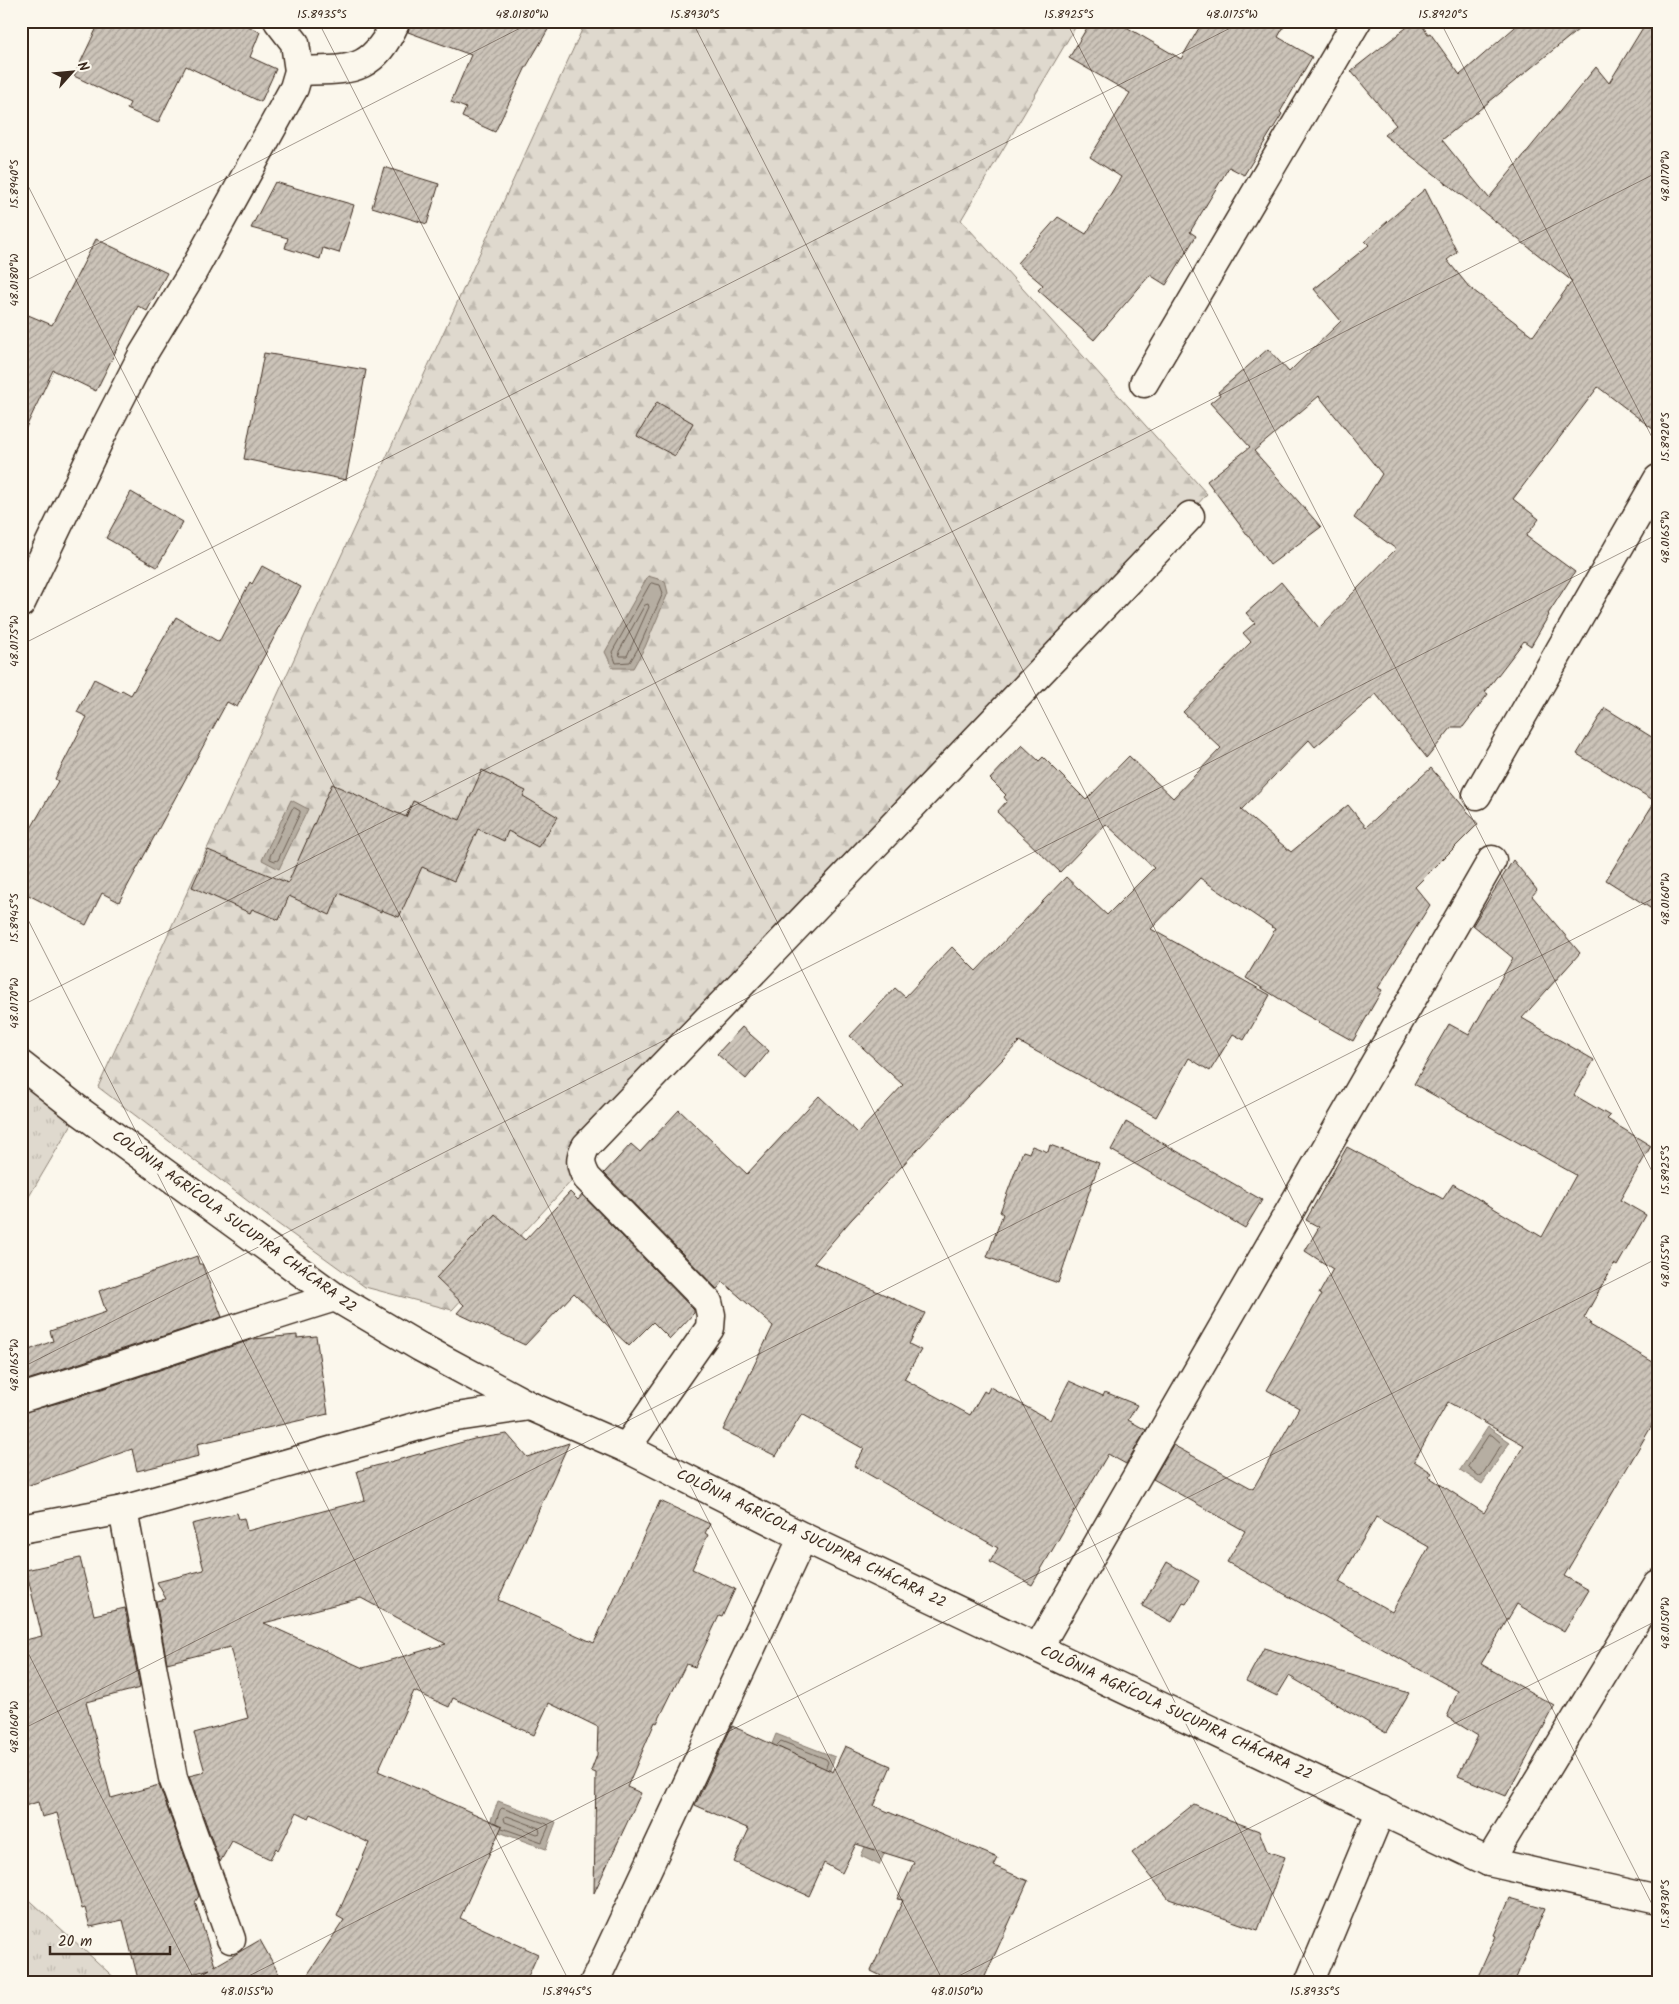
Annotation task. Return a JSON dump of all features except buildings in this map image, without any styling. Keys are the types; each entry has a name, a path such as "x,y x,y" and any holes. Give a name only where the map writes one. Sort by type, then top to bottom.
{"street":[{"path":"21,603 103,432 143,354 196,266 294,88 300,71 295,43 278,21"},
{"path":"300,71 349,70 360,66 376,55 387,41 396,21"},
{"path":"1144,383 1357,21"},
{"path":"1477,795 1658,479"},
{"path":"626,1448 710,1328 711,1315 708,1302 587,1178 581,1168 580,1156 586,1146 1190,516"},
{"path":"1038,1648 1492,860"},
{"name":"COLÔNIA AGRÍCOLA SUCUPIRA CHÁCARA 22","path":"21,1065 81,1112 334,1298 530,1406 626,1448 804,1537 1489,1862 1658,1900"},
{"path":"21,1398 97,1375 230,1329 334,1298"},
{"path":"21,1529 123,1510 443,1420 530,1406"},
{"path":"123,1510 173,1778 231,1939"},
{"path":"594,1983 804,1537"},
{"path":"1489,1862 1658,1584"},
{"path":"1309,1983 1381,1810"}],"green space":[{"path":"586,21 1079,21 961,220 1207,494 452,1310 365,1287 278,1224 98,1087"},
{"path":"21,1080 73,1122 21,1210"},
{"path":"21,1892 120,1983 21,1983"}],"water":[{"path":"648,576 665,581 668,593 645,647 633,668 613,668 605,652"},
{"path":"291,800 308,809 279,869 262,860"},
{"path":"1488,1427 1510,1442 1482,1484 1460,1470"},
{"path":"776,1734 835,1757 826,1780 767,1756"},
{"path":"498,1801 556,1822 546,1849 488,1828"},
{"path":"881,1811 900,1820 879,1865 861,1856"}]}
